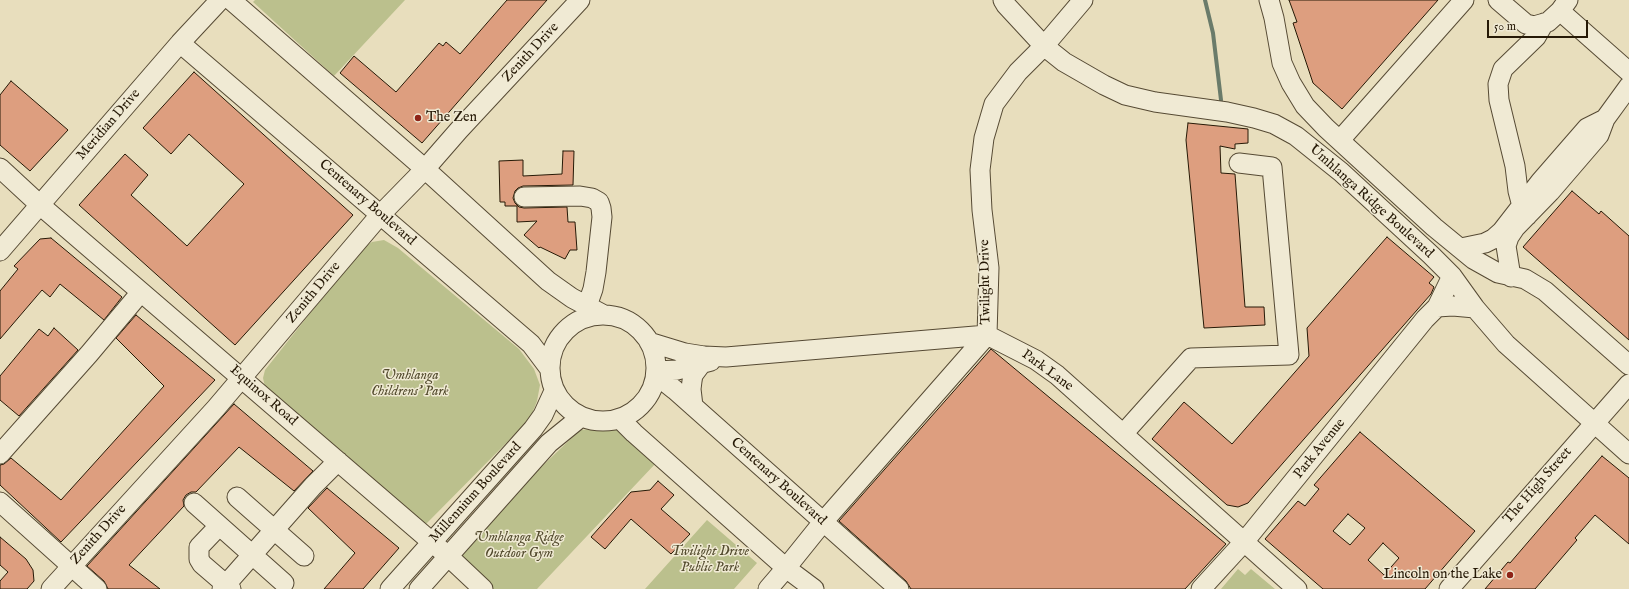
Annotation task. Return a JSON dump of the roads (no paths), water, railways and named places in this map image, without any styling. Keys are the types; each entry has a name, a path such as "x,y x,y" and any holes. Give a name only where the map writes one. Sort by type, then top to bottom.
{"street":[{"name":"Meridian Drive","path":"0,251 180,43 220,0"},
{"path":"230,0 425,169 548,281 604,315 622,319 638,328 649,342 653,351 656,373 652,389 645,402 634,412 620,419 607,422 594,421 581,417 565,407 554,391 550,380 549,368 552,351 559,336 572,325 587,317 604,315"},
{"name":"Zenith Drive","path":"51,589 242,378 380,215 425,169 464,124 580,0"},
{"name":"Umhlanga Ridge Boulevard","path":"1003,0 1044,46 1064,62 1125,95 1155,102 1227,112 1254,118 1274,124 1296,136 1341,172 1431,255 1452,276 1475,308 1506,344 1629,454"},
{"name":"Twilight Drive","path":"768,589 823,522 987,335 989,268 982,210 980,170 984,138 994,104 1018,72 1044,46 1083,0"},
{"name":"Umhlanga Ridge Boulevard","path":"1269,0 1274,18 1282,63 1291,83 1305,106 1434,227 1473,259 1498,273 1525,279 1545,291 1629,365"},
{"path":"1340,140 1464,0"},
{"path":"1498,0 1526,24 1534,26 1544,23"},
{"path":"1530,204 1515,166 1499,100 1498,84 1503,69 1536,37 1544,23 1564,6 1629,72"},
{"name":"Centenary Boulevard","path":"180,43 531,344 549,368"},
{"path":"1511,277 1506,246 1509,237 1530,204 1587,128 1605,119 1629,86"},
{"path":"1123,434 1191,358 1289,355 1272,167 1239,163"},
{"name":"Equinox Road","path":"0,168 40,205 432,542 484,589"},
{"path":"524,197 580,196 592,198 599,202 602,217 596,272 593,289 587,306"},
{"path":"1461,248 1485,243 1493,239 1530,204"},
{"name":"Park Avenue","path":"1201,589 1244,542 1425,319 1437,307 1452,276"},
{"path":"0,454 84,360 141,292"},
{"path":"1437,307 1453,306 1475,308"},
{"name":"Park Lane","path":"649,342 685,353 726,357 987,335 1018,349 1046,367 1297,589"},
{"name":"Park Lane","path":"656,373 677,370 726,357"},
{"path":"694,406 691,389 692,381 693,376 702,363"},
{"name":"Centenary Boulevard","path":"656,373 898,589"},
{"name":"The High Street","path":"1448,589 1629,384"},
{"name":"Millennium Boulevard","path":"390,589 533,429 543,415 554,391"},
{"name":"Millennium Boulevard","path":"419,589 549,443 581,417"},
{"path":"620,419 786,568 814,589"},
{"path":"219,526 199,547 198,554 202,564 226,588 274,530 338,461"},
{"path":"237,497 304,556"},
{"path":"0,502 97,589"},
{"path":"194,504 284,583"}],"waterway":[{"path":"1205,0 1213,33 1221,100"}],"place":[{"name":"The Zen","path":"418,118"},
{"name":"Lincoln on the Lake","path":"1510,575"}],"park label":[{"name":"Umhlanga Childrens' Park","path":"410,384"},
{"name":"Umhlanga Ridge Outdoor Gym","path":"519,546"},
{"name":"Twilight Drive Public Park","path":"710,560"}]}
